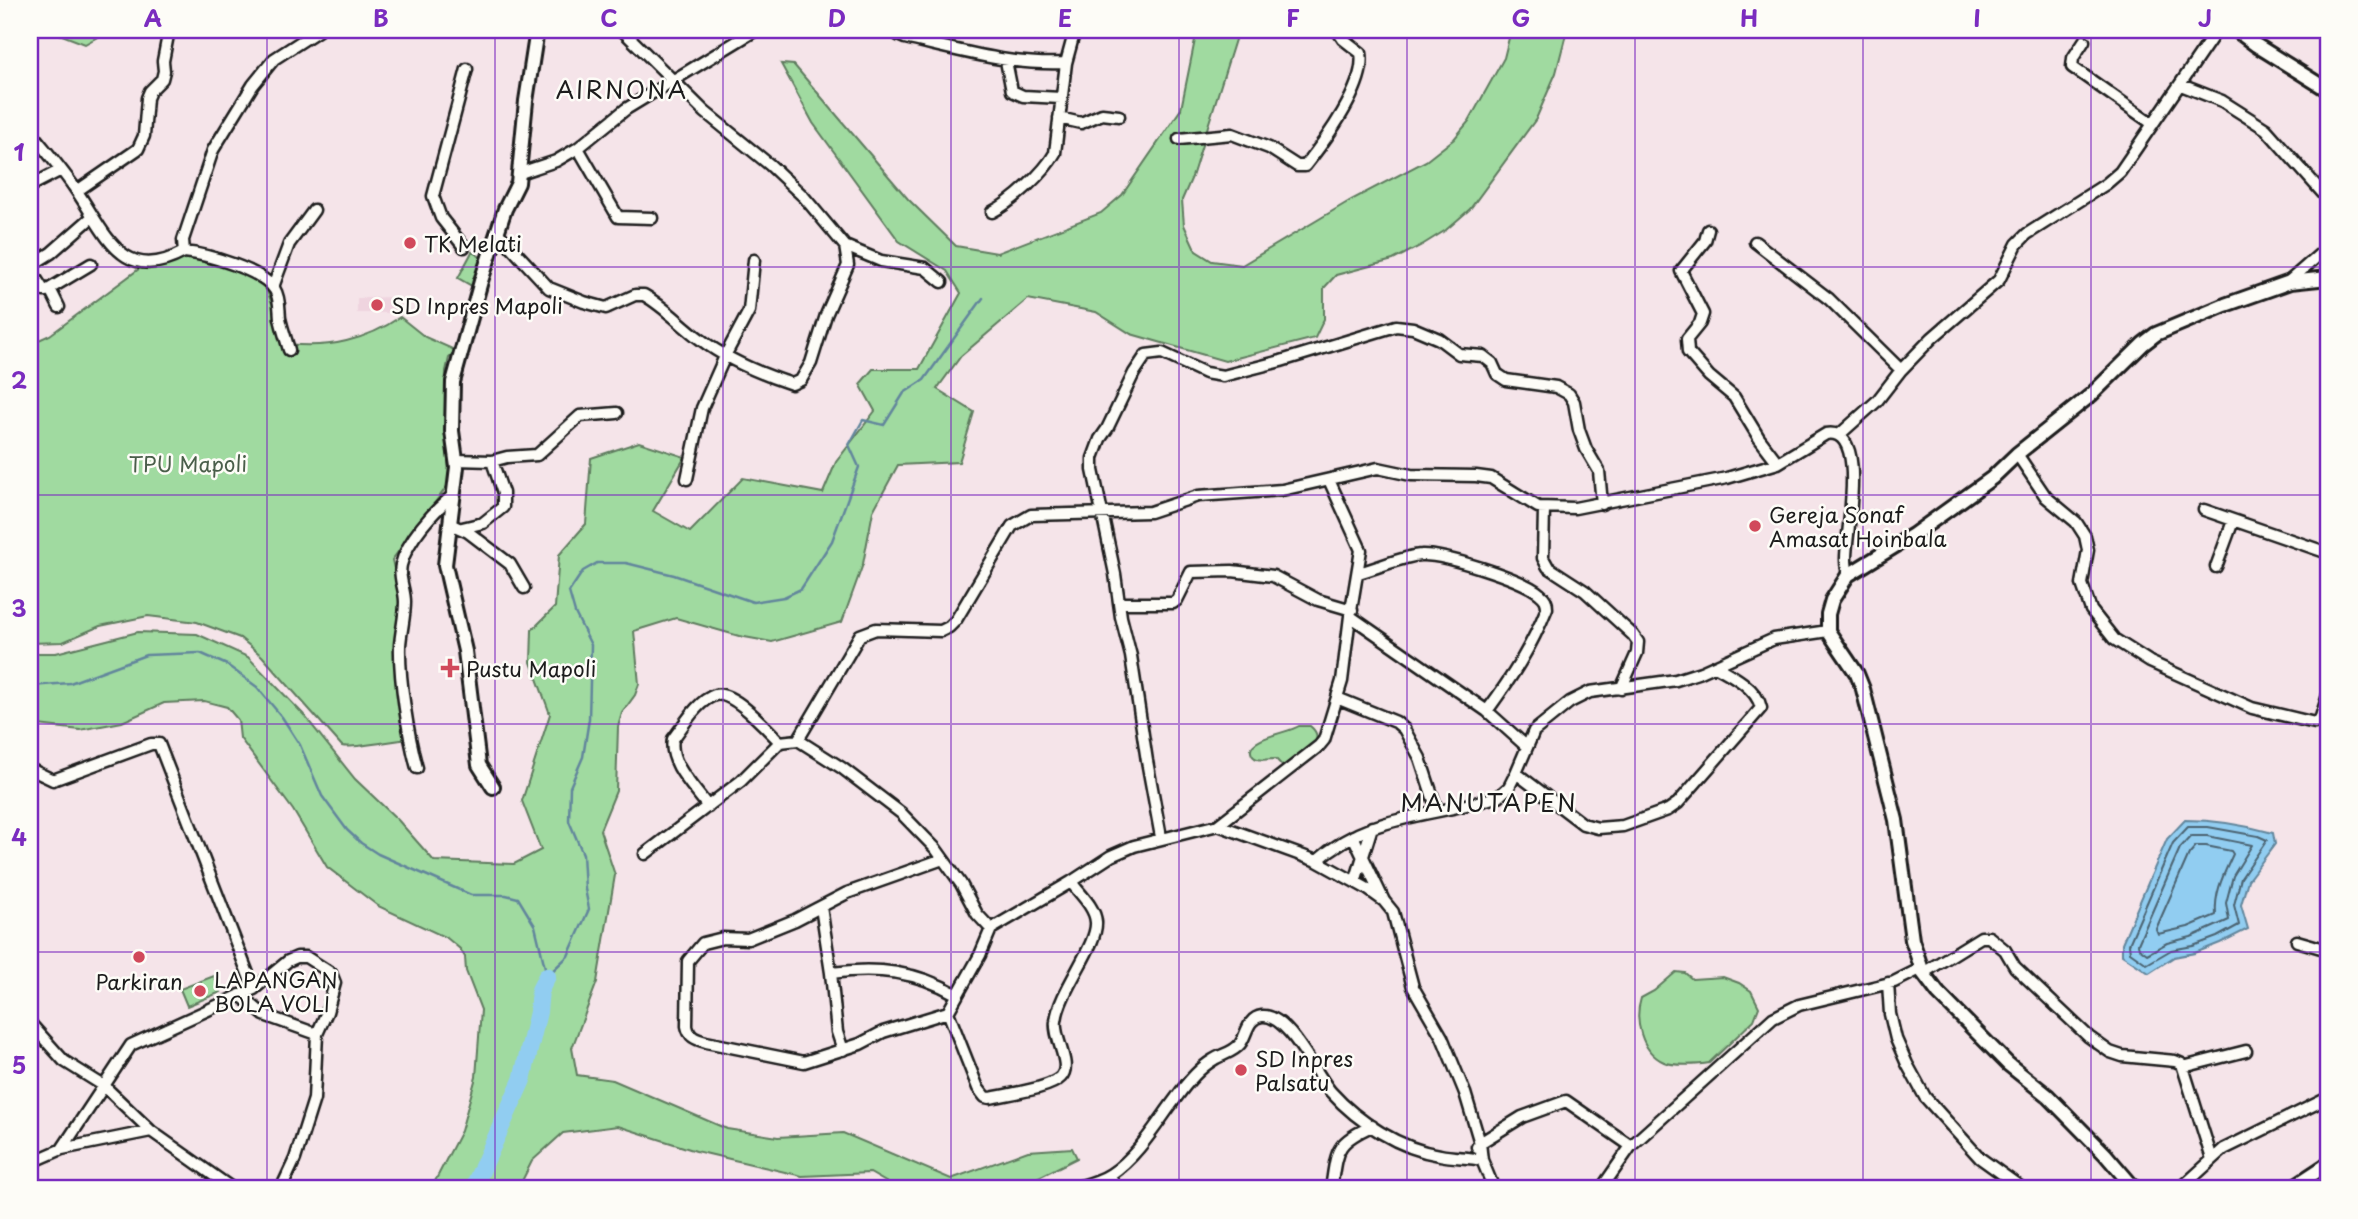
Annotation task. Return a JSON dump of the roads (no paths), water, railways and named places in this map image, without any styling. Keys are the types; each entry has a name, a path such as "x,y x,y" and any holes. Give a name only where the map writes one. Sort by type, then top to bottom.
{"street":[{"path":"77,191 138,149 144,136 147,98 162,79 169,30"},
{"path":"184,252 184,235 213,150 253,85 270,63 319,30"},
{"path":"493,788 479,765 465,651 445,565 447,541 456,527 452,496 456,460 452,431 455,368 506,209 518,183 526,101 537,30"},
{"path":"624,30 671,81 789,183 845,246 881,261 926,268 942,282"},
{"path":"520,173 556,161 578,148 626,110 756,30"},
{"path":"895,30 905,38 1006,61 1036,65 1066,63"},
{"path":"992,212 1007,204 1048,165 1055,153 1060,97 1075,30"},
{"path":"1179,139 1232,134 1269,148 1297,166 1305,166 1343,113 1361,65 1361,53 1343,39 1338,30"},
{"path":"1839,435 1877,401 1901,370 1932,338 1999,280 2017,244 2027,234 2106,184 2120,172 2217,30"},
{"path":"2236,30 2328,90"},
{"path":"2084,41 2073,58 2072,67 2153,124"},
{"path":"1006,61 1012,92 1023,96 1060,97"},
{"path":"464,247 441,218 433,192 467,69"},
{"path":"2181,85 2222,101 2266,128 2328,199"},
{"path":"1059,118 1081,123 1102,114 1119,116"},
{"path":"30,131 77,191 92,217 118,249 131,260 154,264 184,252 210,256 255,275 273,287 289,350"},
{"path":"578,148 618,217 652,218"},
{"path":"30,186 61,170"},
{"path":"273,287 289,244 314,210"},
{"path":"91,264 44,291 31,263 51,253 92,217"},
{"path":"1708,230 1705,241 1681,271 1703,314 1700,323 1687,339 1688,352 1709,376 1734,397 1778,463"},
{"path":"498,233 552,290 606,308 635,295 644,295 700,339 792,384 801,380 811,363 826,315 849,265 845,246"},
{"path":"1755,242 1829,299 1901,370"},
{"path":"2286,283 2328,247"},
{"path":"687,479 702,408 726,354 749,312 754,260"},
{"path":"2135,1189 2048,1096 2008,1064 1938,993 1923,970 1912,940 1896,820 1863,689 1857,674 1828,631 1828,614 1832,600 1848,575 1973,493 2017,454 2068,415 2156,334 2286,283 2328,278"},
{"path":"50,289 59,307"},
{"path":"1161,837 1131,656 1093,470 1093,458 1100,439 1146,355 1162,353 1205,373 1223,376 1401,326 1413,328 1439,339 1459,354 1483,356 1492,363 1497,374 1506,380 1556,387 1569,394 1574,402 1586,449 1599,471 1602,504"},
{"path":"456,460 492,461 537,455 580,416 617,413"},
{"path":"797,740 855,642 864,632 887,628 946,629 966,605 995,552 1018,521 1037,514 1103,515 1150,512 1198,496 1282,490 1378,468 1427,476 1476,476 1498,481 1528,502 1544,509 1575,508 1727,478 1778,463 1826,434 1839,435 1846,442 1852,470 1846,558 1848,575"},
{"path":"2017,454 2046,497 2076,522 2085,536 2088,550 2082,583 2091,610 2114,639 2150,662 2252,708 2315,723 2325,717 2328,695"},
{"path":"456,527 483,523 503,507 503,493 492,461"},
{"path":"943,859 847,893 748,939 714,939 698,947 688,961 688,1033 705,1042 793,1061 813,1060 860,1044 883,1032 948,1012 980,955 991,929 1111,856 1161,837 1218,825 1319,746 1326,733 1344,670 1361,558 1359,543 1329,480"},
{"path":"417,768 403,689 400,654 405,602 401,564 413,541 452,496"},
{"path":"1544,509 1543,558 1548,567 1586,591 1638,642 1637,653 1621,689"},
{"path":"2204,510 2328,553"},
{"path":"2216,566 2233,521"},
{"path":"456,527 510,564 524,588"},
{"path":"1358,573 1416,556 1437,556 1507,578 1541,594 1547,608 1531,645 1487,711"},
{"path":"1119,603 1172,603 1177,600 1191,572 1232,571 1273,576 1318,600 1351,613 1487,711 1526,746"},
{"path":"1317,861 1336,846 1372,827 1499,796 1509,787 1534,731 1570,702 1590,692 1676,680 1715,666 1774,639 1828,631"},
{"path":"1516,773 1592,827 1623,826 1668,810 1691,789 1761,708 1747,687 1715,666"},
{"path":"708,807 676,762 672,746 673,739 705,700 724,695 756,717 780,742"},
{"path":"1337,698 1396,722 1404,729 1420,758 1437,810"},
{"path":"645,854 741,781 780,742 797,740 842,768 901,813 943,859 961,884 977,914 991,929"},
{"path":"30,769 53,780 151,744 159,744 254,989"},
{"path":"1218,825 1317,861 1384,901"},
{"path":"1354,882 1372,827"},
{"path":"1353,836 1399,927 1413,987 1442,1037 1471,1110 1482,1160 1494,1189"},
{"path":"948,1012 978,1088 985,1097 1051,1084 1060,1078 1066,1065 1055,1032 1057,1014 1092,940 1097,921 1071,881"},
{"path":"821,907 836,1032 843,1050"},
{"path":"1601,1189 1631,1146 1782,1012 1799,1005 1894,982 1923,970 1981,937 1989,937 2005,950 2015,967 2089,1037 2110,1052 2122,1056 2175,1061 2183,1067 2212,1159"},
{"path":"2297,941 2328,950"},
{"path":"62,1149 131,1045 254,989 288,961 306,957 331,973 335,983 327,1012 317,1034 314,1098 295,1159 281,1189"},
{"path":"831,974 863,970 895,971 927,980 957,994"},
{"path":"1888,982 1890,1014 1896,1039 1925,1097 1980,1158 2019,1186"},
{"path":"240,995 264,1015 317,1034"},
{"path":"1071,1189 1111,1174 1142,1143 1189,1081 1212,1060 1233,1051 1242,1041 1248,1027 1258,1017 1277,1020 1299,1045 1333,1095 1372,1126 1419,1151 1482,1160"},
{"path":"30,1023 64,1061 104,1086 151,1131 233,1189"},
{"path":"2183,1067 2246,1051"},
{"path":"2180,1189 2212,1159 2237,1142 2328,1098"},
{"path":"1470,1157 1480,1143 1522,1117 1566,1101 1631,1146"},
{"path":"1331,1189 1339,1147 1354,1134 1372,1126"},
{"path":"30,1163 62,1149 151,1131"},
{"path":"2290,1189 2328,1164"},
{"path":"1111,1174 1116,1189"}],"water":[{"path":"2185,820 2218,822 2262,830 2273,833 2275,844 2248,880 2241,905 2248,929 2195,953 2174,957 2149,973 2122,955 2122,943 2167,839"}],"waterway":[{"path":"547,976 568,956 589,909 583,854 569,821 570,787 583,757 589,719 591,645 575,613 569,592 583,571 597,563 626,563 674,575 753,602 784,597 801,589 832,541 859,467 849,445 863,420 884,425 904,393 924,380 983,298"},
{"path":"30,686 70,683 146,655 200,653 227,665 257,687 282,717 300,745 322,796 347,830 361,843 378,854 471,895 506,895 518,898 535,926 547,976"},
{"path":"473,1189 522,1080 538,1012 540,990 547,976"}],"place":[{"name":"TK Melati","path":"410,243"},
{"name":"SD Inpres Mapoli","path":"377,305"},
{"name":"Gereja Sonaf Amasat Hoinbala","path":"1755,526"},
{"name":"Pustu Mapoli","path":"450,668"},
{"name":"Parkiran","path":"139,957"},
{"name":"LAPANGAN BOLA VOLI","path":"200,991"},
{"name":"SD Inpres Palsatu","path":"1241,1070"}],"district":[{"name":"AIRNONA","path":"622,89"},
{"name":"MANUTAPEN","path":"1489,802"}],"park label":[{"name":"TPU Mapoli","path":"188,463"}]}
